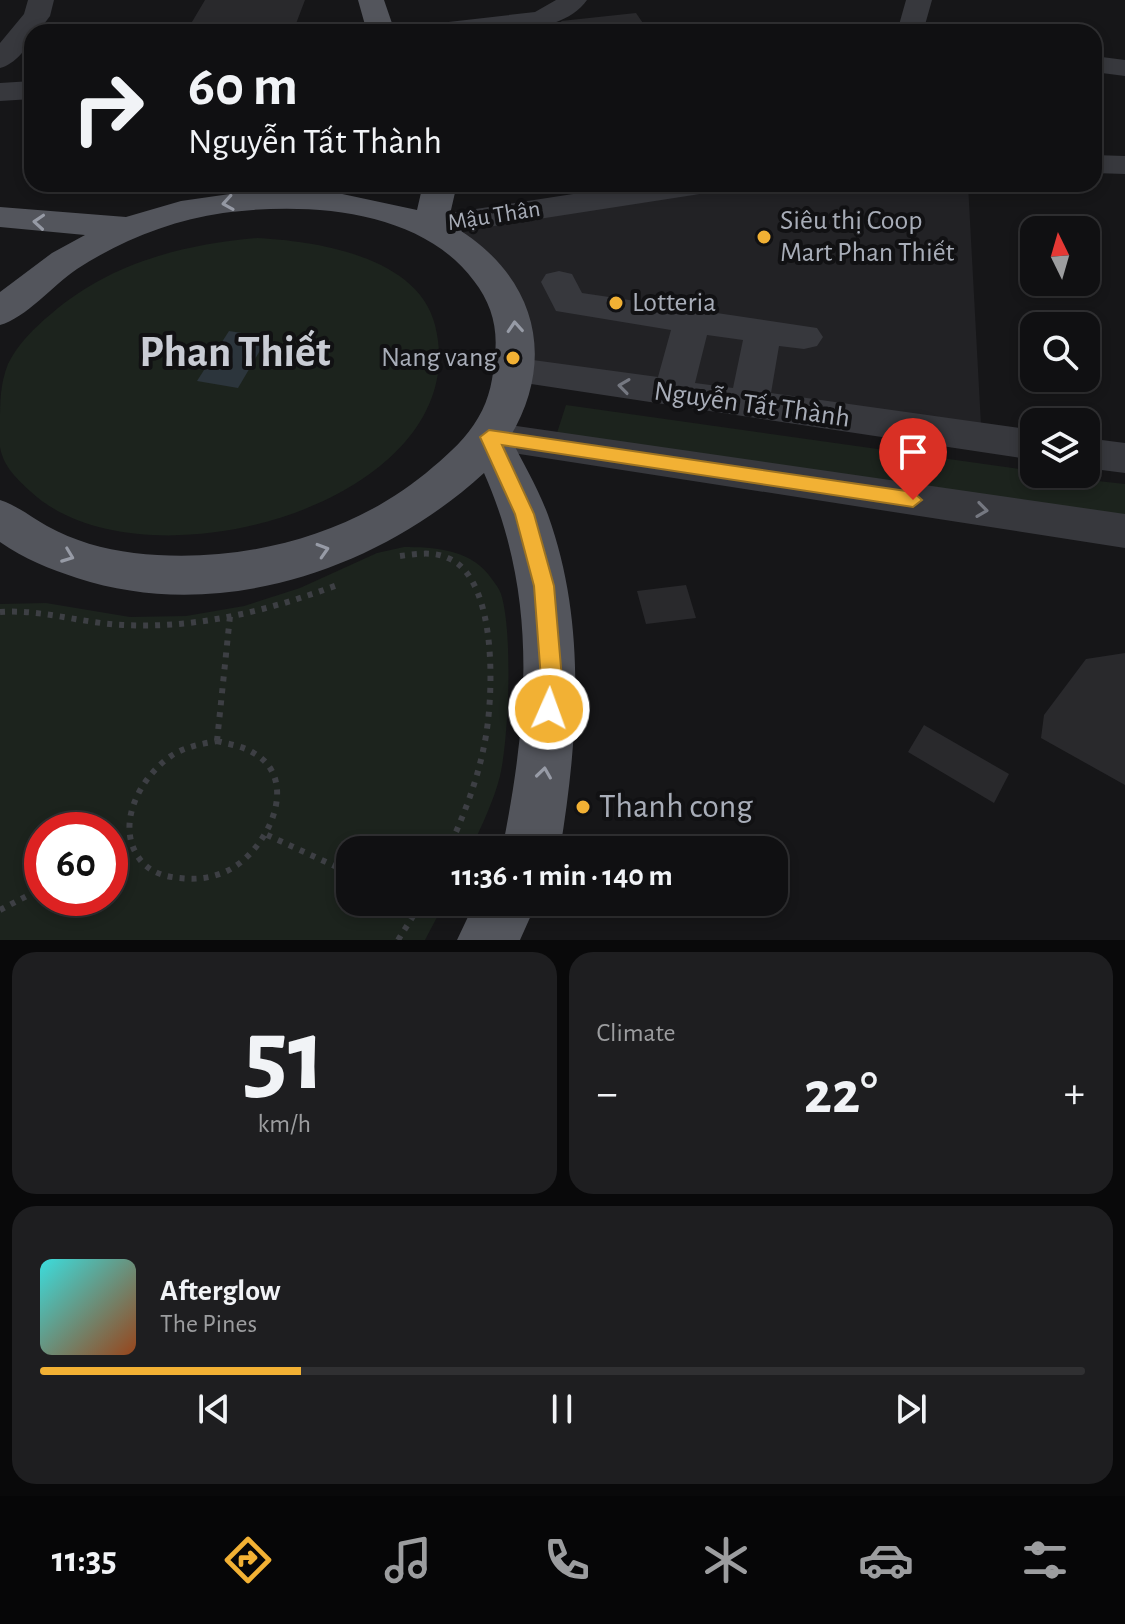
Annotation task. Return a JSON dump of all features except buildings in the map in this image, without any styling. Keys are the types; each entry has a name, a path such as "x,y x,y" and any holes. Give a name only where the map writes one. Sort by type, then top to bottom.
{"main road":[{"path":"371,0 378,24"},
{"path":"282,198 303,192"},
{"path":"430,226 438,192"},
{"path":"0,312 48,272 94,245 134,227 183,211 233,202 282,198 361,204 430,226 482,262 513,312 518,371 508,404 489,437 453,476 404,513 345,543 277,564 205,574 136,572 73,559 21,536 0,518"},
{"path":"0,217 134,227"},
{"path":"489,437 525,514 544,586 551,679 546,768 534,836"},
{"path":"488,940 500,916"}],"street":[{"path":"30,24 37,16 41,0"},
{"path":"499,24 542,19 574,0"},
{"path":"912,24 919,0"},
{"path":"0,60 24,31"},
{"path":"1102,65 1125,68"},
{"path":"0,92 24,90"},
{"path":"1102,164 1125,165"},
{"name":"Mậu Thân","path":"430,226 649,192"},
{"path":"559,282 569,303 804,337"},
{"path":"673,393 692,321"},
{"path":"749,404 763,331"},
{"name":"Nguyễn Tất Thành","path":"518,371 1020,443"},
{"path":"489,437 1125,531"},
{"path":"1100,455 1125,458"}],"path":[{"path":"391,560 423,554 445,557 463,566 477,581 484,603 488,628 489,717 478,767 455,836"},
{"path":"0,612 35,611 93,623 176,624 273,608 345,582"},
{"path":"217,741 230,616"},
{"path":"217,741 240,744 259,753 272,769 279,789 277,812 267,835 251,855 228,871 178,881 156,874 139,861 130,842 128,819 135,795 149,774 170,757 193,745 217,741"},
{"path":"267,835 336,867"},
{"path":"0,910 24,897"},
{"path":"398,940 411,916"}],"shaded area":[{"name":"Siêu thị Coop Mart Phan Thiết","path":"718,192 968,192 981,425 510,358 459,219"},
{"path":"257,238 307,243 361,257 387,268 408,283 425,302 435,325 435,387 406,441 356,483 291,514 219,532 147,535 81,522 30,491 7,466 0,447 3,379 12,357 27,337 74,296 122,269 174,252"},
{"path":"229,331 268,337 238,388 197,381"},
{"path":"566,405 1020,469 1020,488 1100,488 1100,481 1125,484 1125,527 555,439"},
{"path":"415,547 449,551 471,559 490,576 500,592 507,633 508,684 503,758 494,795 477,836 336,836 336,916 438,916 425,940 0,940 0,604 46,603 130,617 186,616 244,606 300,588 377,553"}],"place":[{"name":"Siêu thị Coop Mart Phan Thiết","path":"764,237"},
{"name":"Lotteria","path":"616,303"},
{"name":"Nang vang","path":"513,358"},
{"name":"Thanh cong","path":"583,807"}],"district":[{"name":"Phan Thiết","path":"235,353"}],"route":[{"path":"549,709 551,679 544,586 525,514 489,437 913,500"}]}
